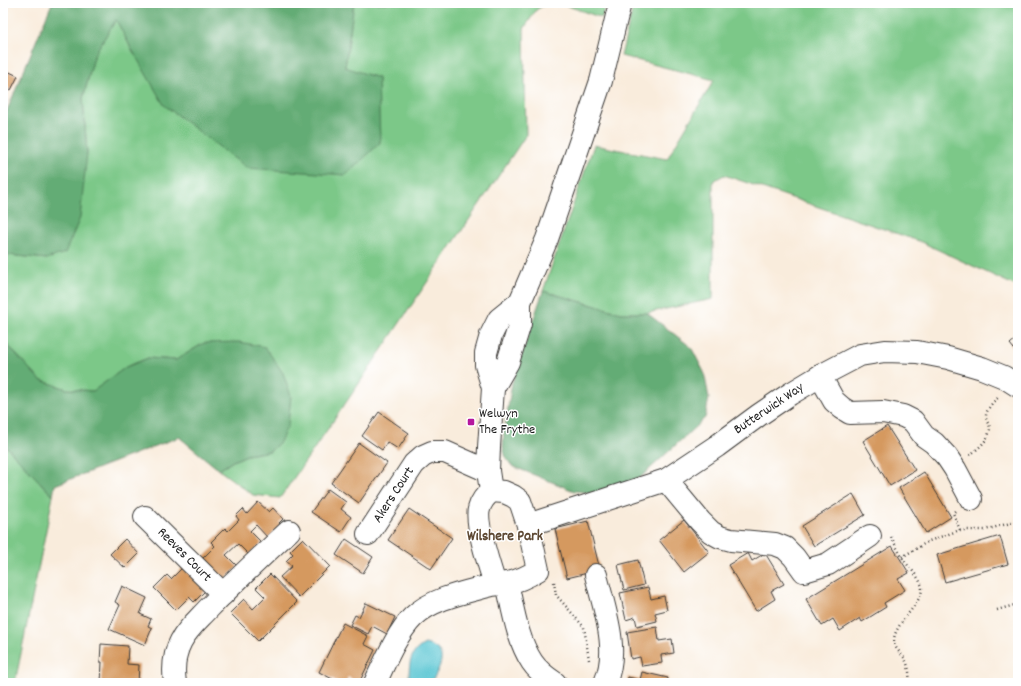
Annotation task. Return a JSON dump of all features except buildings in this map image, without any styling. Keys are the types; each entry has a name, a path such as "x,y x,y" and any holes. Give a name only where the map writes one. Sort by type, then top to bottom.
{"street":[{"path":"555,683 545,676 532,663 522,644 478,523 478,510 489,481 489,439 493,388 508,362 520,324 520,302 547,240 601,81 620,3"},
{"name":"Butterwick Way","path":"528,525 666,480 717,446 771,406 820,376 860,355 885,351 917,352 948,358 982,368 1004,377 1011,390"},
{"path":"820,376 834,401 850,413 884,412 903,416 913,421 924,436 934,443 947,457 971,499"},
{"name":"Akers Court","path":"368,534 414,464 423,456 432,452 445,452 504,492 520,501 528,525 538,570"},
{"path":"666,480 711,532 730,540 775,544 785,548 794,557 804,572 828,564 870,536"},
{"name":"Reeves Court","path":"145,517 223,594"},
{"path":"175,683 174,670 176,656 181,642 188,631 223,594 289,531"},
{"path":"375,683 400,634 414,616 438,601 524,578 538,570"},
{"path":"596,575 611,640 611,661 606,683"}],"path":[{"path":"955,469 982,445 989,434 990,425 986,418 988,410 998,398 1011,390"},
{"path":"902,557 929,541 960,530 985,530 1018,521"},
{"path":"870,536 887,530 902,557 921,584 923,590 920,597 895,633 894,641 896,647 905,660 909,670 909,683"},
{"path":"538,570 553,579 556,595 584,628 588,652 588,665"},
{"path":"997,610 1018,604"}],"green space":[{"path":"52,3 354,3 345,67 378,78 380,143 346,175 247,168 164,105 116,20 95,53 83,98 87,153 80,218 65,253 47,259 8,255 3,257 3,120"},
{"path":"354,3 605,3 602,18 565,5 546,4 536,10 524,29 526,135 354,391 280,498 253,495 219,470 233,461 247,455 270,451 204,343 176,360 148,358 126,367 94,391 67,389 40,380 3,340 3,257 8,255 47,259 87,153 83,99 95,53 116,19 131,48 345,67"},
{"path":"634,3 1018,3 1018,287 919,241 724,175 713,181 713,299 647,313 621,313 543,291 594,145 667,159 714,80 621,56"},
{"path":"543,291 621,313 647,313 691,347 704,372 709,398 705,418 639,479 593,493 574,491 512,466 506,458 503,448 504,431 512,383"},
{"path":"3,340 40,380 67,389 93,391 126,367 148,358 176,360 204,343 239,342 265,347 283,373 291,396 288,425 280,442 270,451 247,455 233,461 219,470 179,437 55,485 53,496 3,443"},
{"path":"3,443 53,496 15,683 3,683"}],"water":[{"path":"425,644 438,650 441,661 432,680 423,683 411,683 409,681 409,670 411,660 416,651"}],"place":[{"name":"Welwyn The Frythe","path":"471,422"}],"district":[{"name":"Wilshere Park","path":"505,537"}]}
